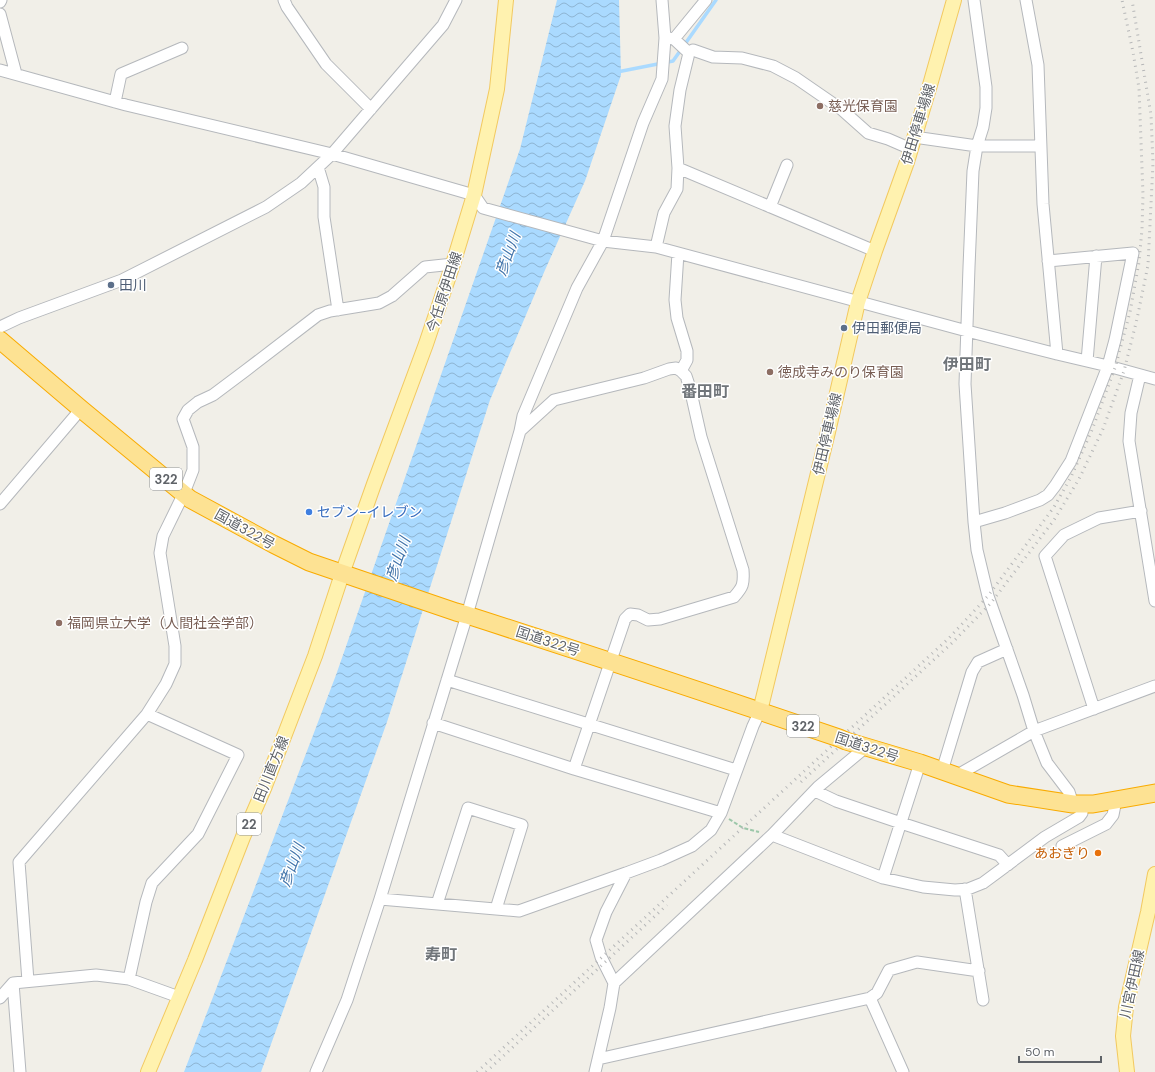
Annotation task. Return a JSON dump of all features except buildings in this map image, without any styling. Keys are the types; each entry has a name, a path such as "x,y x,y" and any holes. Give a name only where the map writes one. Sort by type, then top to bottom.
{"highway":[{"name":"国道322号","path":"0,340 190,499 309,562 461,614 760,711 846,741 920,763 1008,794 1078,804 1093,804 1155,793"}],"main road":[{"name":"今任原伊田線","path":"350,576 376,477 426,344 474,195 497,89 506,0"},
{"name":"伊田停車場線","path":"760,711 858,302 913,143 954,0"},
{"name":"田川直方線","path":"148,1072 196,960 315,656 350,576"},
{"name":"川宮伊田線","path":"1127,1072 1123,1036 1126,1007 1148,912 1155,874"}],"street":[{"path":"284,0 287,7 326,64 371,109"},
{"path":"0,327 19,318 122,280 266,207 301,183 332,154 443,25 456,0"},
{"path":"662,0 672,40 689,52"},
{"path":"316,1072 347,1000 380,899 447,680 461,614 520,431 523,416 577,288 600,240 643,123 662,79 672,40 706,0"},
{"path":"772,835 883,878 923,887 968,890 983,883 1045,837 1079,817 1082,813 1078,804 1047,763 1034,731 988,596 977,550 965,384 966,331 973,171 986,108 986,87 974,0"},
{"path":"1026,0 1038,65 1044,204 1057,354"},
{"path":"0,14 16,74"},
{"path":"115,102 121,74 182,48"},
{"path":"689,52 693,50 713,57 742,58 773,66 796,78 841,109 868,133 888,139 913,143 977,146 1035,146"},
{"path":"656,247 664,213 677,189 678,168 675,126 680,90 689,52"},
{"path":"0,70 115,102 332,154 474,195 483,208 600,240 656,247 966,331 1155,379"},
{"path":"770,207 787,165"},
{"path":"318,167 324,187 324,216 338,310"},
{"path":"678,168 875,251"},
{"path":"678,253 675,300 677,318 687,351 687,360 681,371"},
{"path":"974,522 1005,513 1040,500 1055,486 1071,461 1108,366 1115,340 1133,253 1048,261"},
{"path":"1087,361 1096,256"},
{"path":"28,981 19,862 147,714 166,684 175,664 175,646 160,553 163,536 184,493 193,470 193,447 183,419 188,410 198,402 213,395 245,372 318,315 379,302 392,296 425,267 453,264"},
{"path":"520,431 554,400 644,378 669,368 676,368 681,371 686,376 690,388 701,437 743,570 744,581 741,589 734,597 660,619 648,620 638,615 630,614 625,619 574,769"},
{"path":"1140,375 1131,413 1129,441 1155,601"},
{"path":"0,504 81,409"},
{"path":"1094,709 1044,556 1064,535 1099,518 1141,511"},
{"path":"949,773 972,672 978,662 1007,649"},
{"path":"447,680 736,770"},
{"path":"949,773 1034,731 1155,686"},
{"path":"380,899 519,912 661,860 692,846 711,830 721,813 736,770 760,711"},
{"path":"129,979 146,902 152,883 198,834 238,755 147,714"},
{"path":"434,723 574,769 721,813"},
{"path":"614,983 772,835 815,791 866,747"},
{"path":"883,878 920,763"},
{"path":"815,791 836,801 999,855 1008,865"},
{"path":"1062,846 1106,824 1112,815 1116,800"},
{"path":"437,904 468,808 522,825 496,909"},
{"path":"595,1072 610,1008 614,983 601,957 596,940 606,912 626,873"},
{"path":"965,890 983,1000"},
{"path":"598,1059 870,998 877,993 889,970 917,962 979,971"},
{"path":"0,998 13,983 96,975 129,979 179,997"},
{"path":"13,983 20,1072"},
{"path":"870,998 902,1072"}],"path":[{"path":"721,813 742,828 772,835"}],"water":[{"name":"彦山川","path":"557,0 619,0 621,75 585,181 545,270 490,400 387,722 261,1072 184,1072 336,675 520,149"}],"waterway":[{"path":"617,72 673,61 716,0"}],"railway":[{"path":"477,1072 949,638 988,596 1054,507 1071,477 1092,430 1115,368 1130,312 1139,262 1143,195 1139,88 1122,0"},
{"path":"801,782 952,643 991,603 1054,520 1079,479 1103,429 1124,371 1148,265 1153,163 1151,115 1132,0"},
{"path":"486,1072 667,905"}],"place":[{"name":"慈光保育園","path":"820,106"},
{"name":"田川","path":"111,285"},
{"name":"伊田郵便局","path":"844,328"},
{"name":"徳成寺みのり保育園","path":"770,372"},
{"name":"セブン-イレブン","path":"309,512"},
{"name":"福岡県立大学（人間社会学部）","path":"59,623"},
{"name":"あおぎり","path":"1098,853"}],"district":[{"name":"伊田町","path":"967,364"},
{"name":"番田町","path":"705,391"},
{"name":"寿町","path":"441,954"}]}
